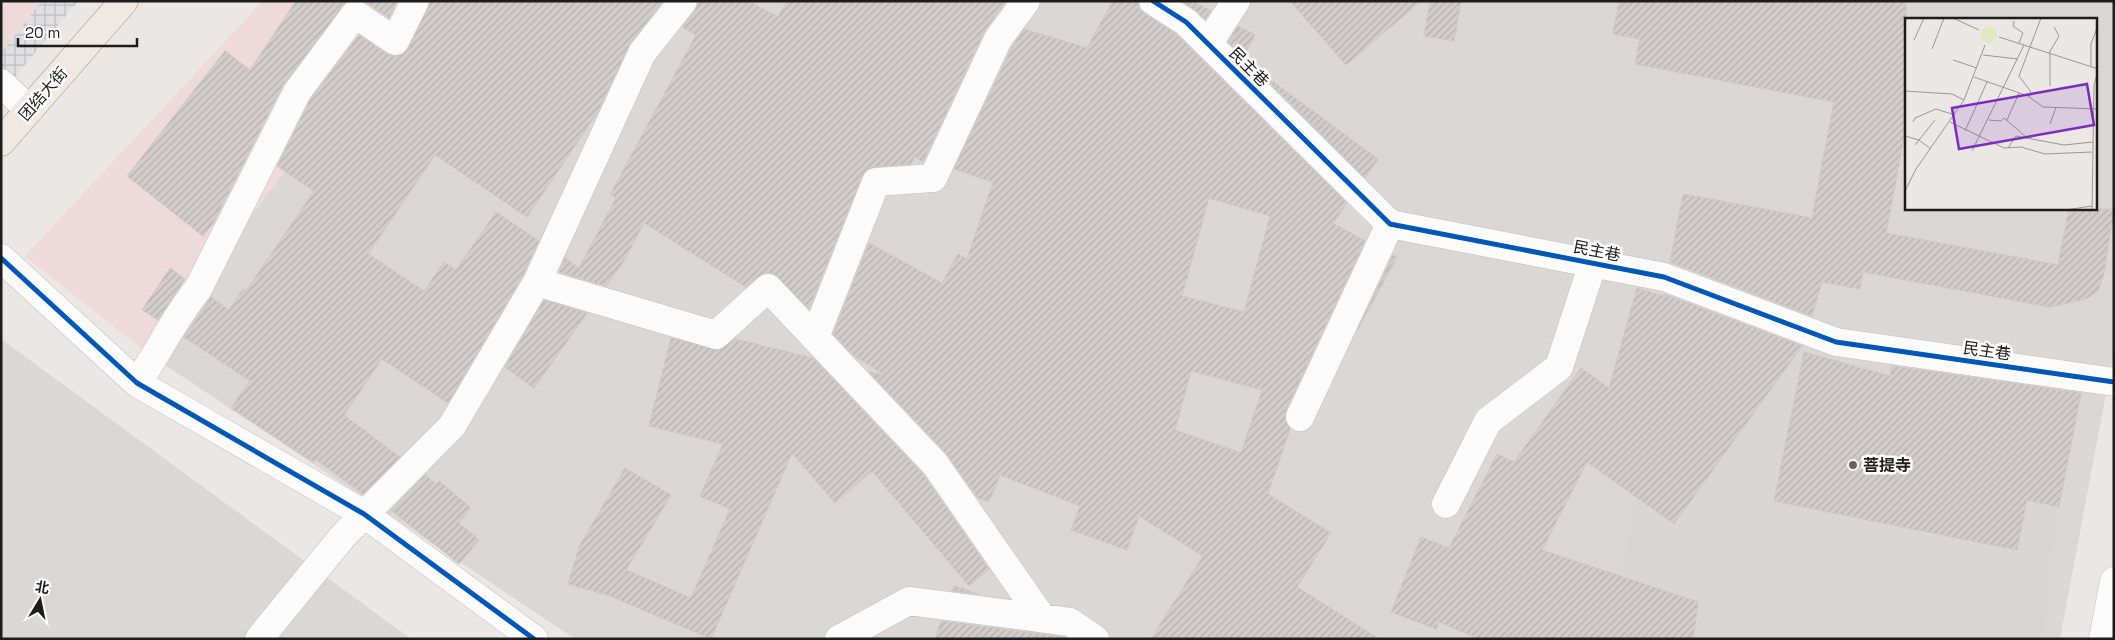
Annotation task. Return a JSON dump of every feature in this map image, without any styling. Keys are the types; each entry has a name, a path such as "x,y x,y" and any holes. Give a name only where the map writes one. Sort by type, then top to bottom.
{"main road":[{"name":"团结大街","path":"1,142 124,1"}],"street":[{"path":"136,383 152,362 184,305 198,289 297,92 355,14 395,41 415,1"},
{"path":"259,639 343,536 452,426 537,282 642,54 683,1"},
{"path":"815,337 876,182 933,178 998,39 1026,1"},
{"name":"民主巷","path":"1153,1 1186,22 1390,224 1664,277 1836,342 2114,382"},
{"path":"1208,44 1236,1"},
{"path":"1,83 29,110"},
{"path":"1300,417 1390,224"},
{"path":"1,258 136,383 364,514 534,639"},
{"path":"1446,504 1488,421 1559,367 1593,263"},
{"path":"537,282 716,335 768,288 935,464 1042,618"},
{"path":"2102,639 2114,581"},
{"path":"839,639 909,601 1070,622 1095,639"}],"shaded area":[{"path":"1,1 42,1 1,53"},
{"path":"42,1 78,1 1,94 1,53"},
{"path":"263,1 414,1 147,353 25,256"},
{"path":"414,1 2114,1 2114,351 2060,639 575,639 147,353"},
{"name":"菩提寺","path":"1677,318 2071,392 2044,639 1622,639 1626,539"},
{"path":"1,339 411,639 1,639"}],"building":[{"path":"296,1 347,1 283,85 213,224 203,236 127,176 225,51 250,70"},
{"path":"364,1 397,1 389,18"},
{"path":"430,1 663,1 630,44 597,113 527,217 435,155 368,254 424,291 444,262 456,270 496,212 539,241 523,275 448,403 382,359 344,415 400,457 363,494 315,459 313,462 231,408 250,381 184,337 211,297 229,310 243,289 246,291 314,191 277,166 310,100 359,35 387,54 395,57 403,54 409,48"},
{"path":"698,1 748,1 778,17 787,1 1006,1 984,32 923,162 915,157 911,164 874,167 867,169 862,176 809,309 773,273 764,273 746,287 644,223 624,261 606,286 559,272 565,258 579,268 616,198 610,195 696,35 682,27 695,11"},
{"path":"1113,1 1138,1 1139,9 1176,34 1347,203 1333,223 1365,241 1286,410 1285,419 1290,429 1268,494 1331,533 1297,587 1379,639 1151,639 1203,556 1139,516 1127,550 1071,530 1080,506 1000,475 989,502 978,498 946,453 869,372 885,375 854,356 833,334 869,243 942,283 958,254 967,259 993,182 954,169 1012,47 1024,29 1087,48","holes":["1209,198 1270,216 1244,312 1182,296","1191,371 1262,390 1241,453 1175,430"]},
{"path":"1182,1 1193,1 1211,11 1205,19"},
{"path":"1290,1 1421,1 1346,65"},
{"path":"1430,1 1461,1 1454,41 1424,36"},
{"path":"1619,1 1906,1 1905,132 1886,233 2058,265 2069,210 2114,209 2104,274 2098,291 2086,299 2050,307 1863,272 1860,289 1822,282 1812,316 1670,262 1683,194 1812,218 1834,102 1635,64 1640,39 1613,34"},
{"path":"1238,26 1255,35 1243,57 1228,42"},
{"path":"1256,69 1378,159 1365,178"},
{"path":"1393,255 1397,257 1357,331"},
{"path":"170,268 185,279 158,320 142,310"},
{"path":"1637,288 1663,296 1664,294 1802,346 1674,524 1587,462 1542,550 1698,602 1693,639 1479,639 1439,622 1436,629 1391,612 1421,537 1449,548 1497,454 1514,462 1581,368 1609,388"},
{"path":"544,300 587,313 534,388 505,367"},
{"path":"671,338 719,350 735,339 813,358 923,474 989,569 969,586 872,471 835,503 792,453 711,639 608,595 568,584 580,545 625,468 671,495 626,570 691,598 730,509 700,496 723,444 649,426"},
{"path":"1804,352 1890,376 1892,366 2081,393 2059,507 2027,500 2017,550 1774,501"},
{"path":"425,475 436,484 439,481 471,508 459,523 479,540 459,564 391,510"},
{"path":"954,586 978,594 952,591"},
{"path":"941,621 1064,637 1067,639 935,639"}],"cycle path":[{"path":"1153,1 1186,22 1390,224 1664,277 1836,342 2114,382"},
{"path":"1,258 137,383 364,514 534,639"}],"place":[{"name":"菩提寺","path":"1853,465"}]}
